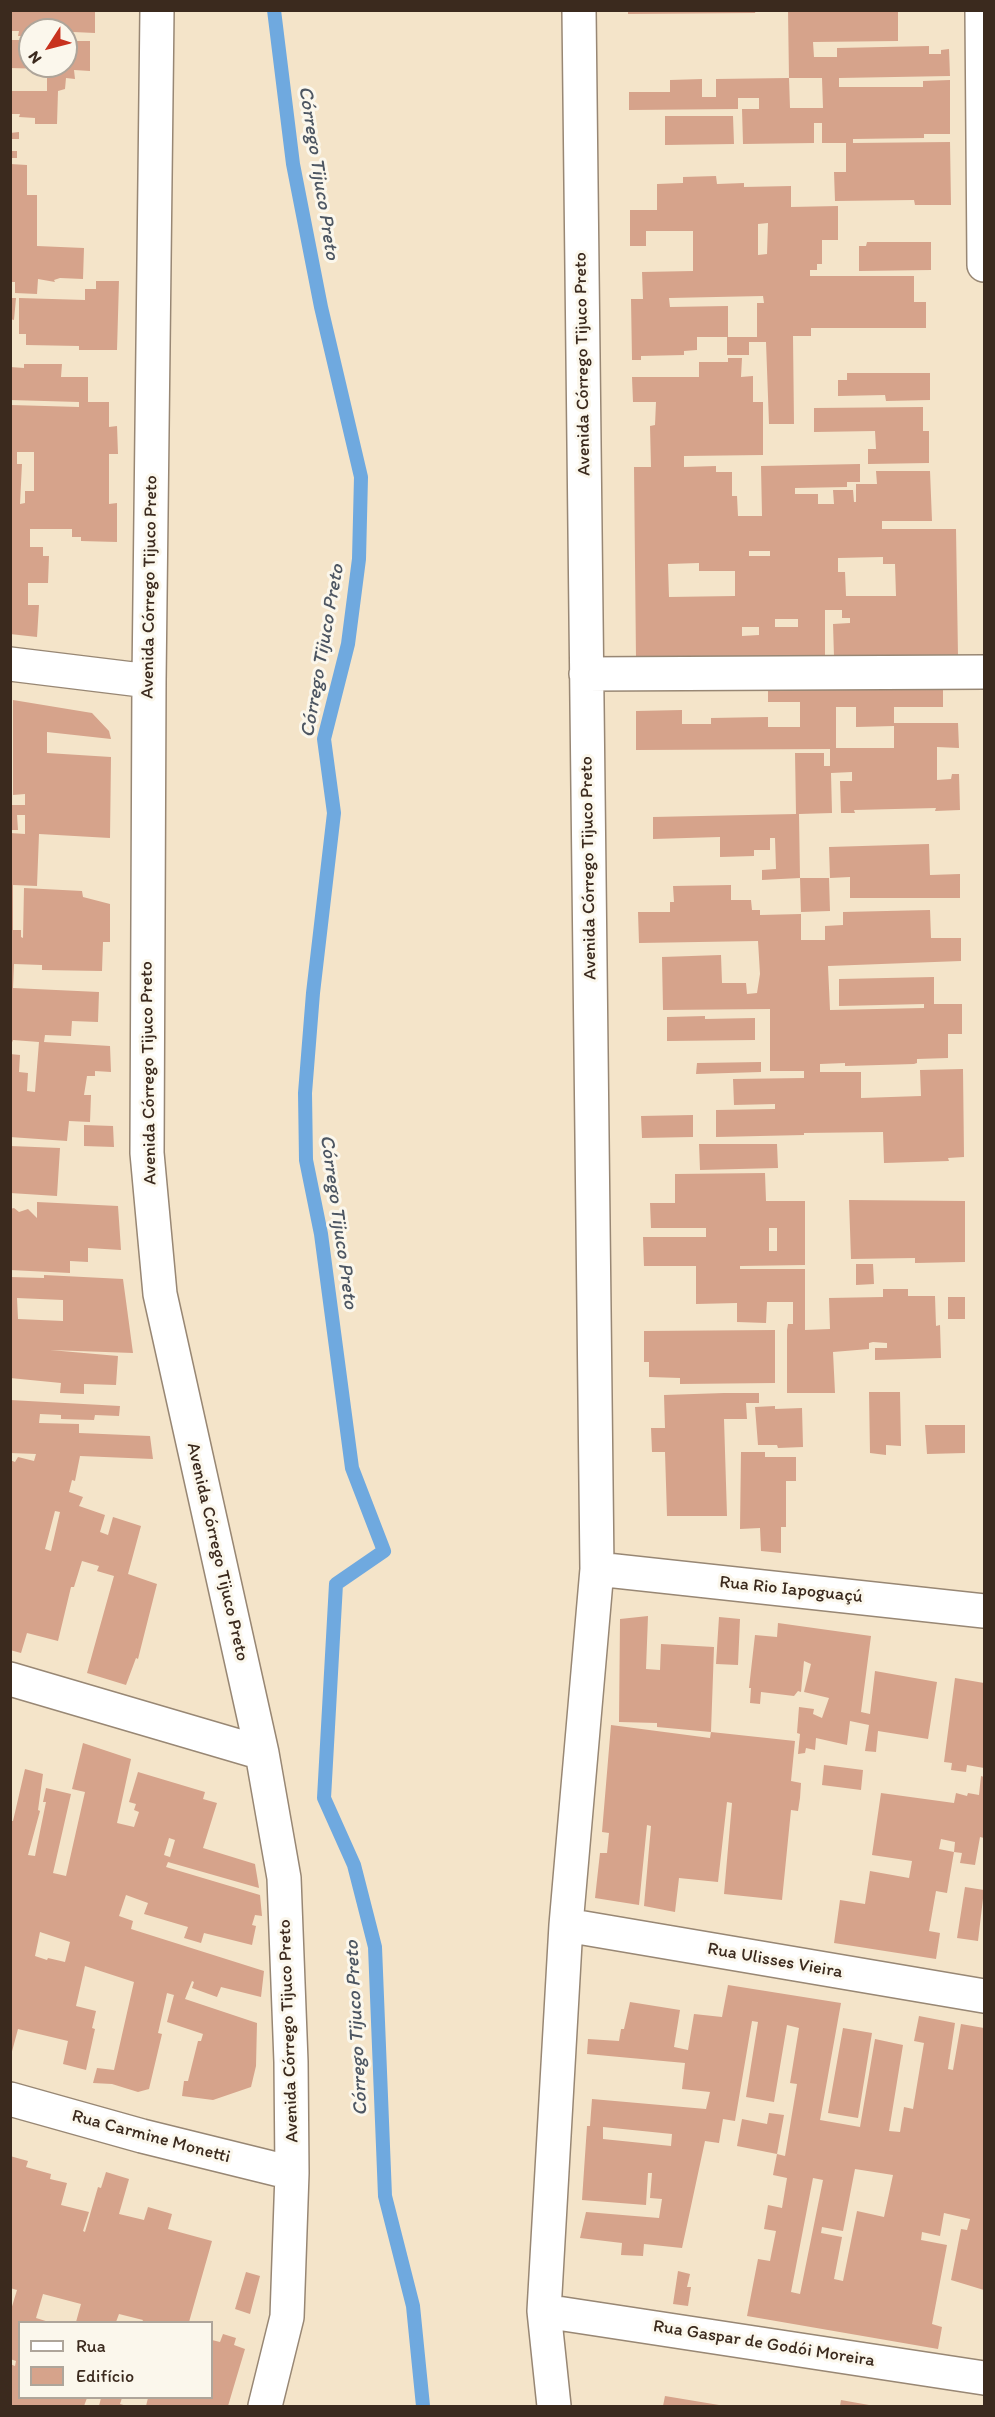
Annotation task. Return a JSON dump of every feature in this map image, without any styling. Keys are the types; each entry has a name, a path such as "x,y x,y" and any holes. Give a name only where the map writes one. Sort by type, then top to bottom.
{"street":[{"name":"Avenida Córrego Tijuco Preto","path":"157,10 149,681 147,1153 160,1294 262,1753 284,1878 291,2061 292,2173 287,2317 265,2406"},
{"name":"Avenida Córrego Tijuco Preto","path":"554,2406 544,2311 566,1925 597,1569 579,10"},
{"path":"982,10 984,265"},
{"path":"10,664 149,681"},
{"path":"586,674 984,672"},
{"name":"Rua Rio Iapoguaçú","path":"597,1569 984,1611"},
{"path":"10,1678 262,1753"},
{"name":"Rua Ulisses Vieira","path":"566,1925 984,1996"},
{"name":"Rua Carmine Monetti","path":"10,2099 142,2136 292,2173"},
{"name":"Rua Gaspar de Godói Moreira","path":"544,2311 984,2378"}],"building":[{"path":"10,10 95,10 95,33 78,32 78,18 18,18 18,31 10,31"},
{"path":"628,10 756,10 755,13 628,14"},
{"path":"788,10 825,12 898,10 898,41 813,42 814,57 837,57 837,48 929,46 929,54 941,54 941,50 949,49 950,76 839,78 839,87 923,87 923,81 950,80 950,134 924,134 924,138 853,139 853,143 950,142 951,205 915,205 914,200 835,201 834,172 846,172 846,143 822,143 822,123 814,123 814,143 743,144 742,109 759,109 759,98 738,98 738,109 629,110 629,92 670,92 670,80 702,79 702,97 716,97 716,79 789,78","holes":["789,78 822,78 823,108 790,108"]},
{"path":"10,40 18,40 18,68 10,68"},
{"path":"78,41 90,41 90,71 78,70"},
{"path":"47,78 66,78 65,89 58,91 57,124 35,124 35,118 10,114 10,91 47,91"},
{"path":"665,116 733,116 734,144 665,145"},
{"path":"19,132 19,139 10,139 10,133"},
{"path":"10,151 17,151 17,158 10,158"},
{"path":"10,164 27,165 27,195 37,195 37,246 84,248 83,279 60,278 54,280 55,282 38,279 37,294 15,293 15,282 10,282"},
{"path":"716,176 717,184 744,183 744,187 791,186 791,207 838,206 838,240 822,240 822,264 817,264 817,270 810,270 810,276 914,276 914,302 926,302 926,328 811,328 811,336 793,336 794,424 769,424 766,342 749,342 749,355 727,355 727,337 697,337 697,350 684,351 684,355 641,356 641,360 632,360 631,299 643,299 642,272 693,271 693,231 646,231 646,246 630,246 630,210 657,210 657,184 683,183 683,177","holes":["768,223 767,254 758,255 758,224","763,296 764,303 757,303 757,337 728,337 728,306 670,307 669,298"]},
{"path":"867,242 931,242 931,270 859,271 859,246 866,246"},
{"path":"96,281 119,281 117,350 79,350 79,346 26,345 26,334 19,334 19,298 85,300 85,289 96,289"},
{"path":"10,298 16,298 14,320 10,319"},
{"path":"728,358 742,358 741,377 753,376 753,402 763,402 763,455 684,456 684,467 716,466 716,472 732,472 732,496 737,496 738,516 762,516 761,466 860,464 860,482 847,482 847,487 795,488 795,494 818,494 818,504 834,504 833,490 853,490 854,502 856,502 856,484 877,484 876,471 930,471 932,521 882,521 882,529 956,529 958,656 834,657 833,624 850,623 850,618 842,618 842,610 825,610 825,657 636,659 634,467 651,467 650,426 655,425 656,402 633,402 632,377 699,377 699,362 728,362","holes":["749,551 770,551 770,556 749,556","883,557 883,564 895,564 896,596 846,596 845,572 838,572 838,558","699,563 699,571 735,571 735,596 669,597 668,564","775,619 798,619 798,627 775,627","742,627 759,627 759,635 742,636"]},
{"path":"24,364 62,364 61,377 88,377 88,402 109,402 109,427 117,426 118,454 109,454 109,504 117,503 117,542 81,541 81,537 72,537 72,529 30,529 30,547 43,547 43,556 49,556 48,583 28,583 28,605 39,605 37,637 10,634 11,405 79,407 79,402 10,400 10,367 24,368","holes":["17,452 34,452 34,491 25,491 25,503 20,504 22,464 17,464"]},
{"path":"847,373 930,373 930,400 886,401 885,395 838,396 838,380 847,380"},
{"path":"923,407 923,431 929,431 929,463 868,464 868,449 876,449 875,431 814,432 814,408"},
{"path":"943,685 943,707 894,707 894,723 958,723 959,748 937,747 937,780 951,779 952,774 959,774 960,810 935,811 936,808 854,810 855,813 841,813 840,781 852,781 852,772 831,773 832,813 799,814 800,878 762,880 762,870 776,869 775,838 770,838 770,850 754,850 754,856 720,857 720,837 653,839 653,817 796,814 795,753 824,753 824,766 830,766 830,749 636,750 636,711 682,710 682,724 711,724 711,718 768,717 768,727 800,727 800,702 768,702 768,687","holes":["836,707 856,707 856,727 894,726 894,748 836,748"]},
{"path":"13,700 92,713 109,731 111,739 47,732 47,753 111,757 110,838 39,834 37,886 13,885 13,930 21,930 23,938 24,888 82,891 83,897 110,904 110,942 103,942 102,971 42,970 42,965 14,964 13,988 99,992 98,1022 72,1021 71,1036 45,1035 44,1042 110,1046 111,1072 95,1071 95,1076 87,1076 84,1095 91,1095 90,1122 69,1121 67,1141 10,1137 10,1054 20,1055 19,1072 28,1073 27,1091 35,1092 39,1042 13,1040 10,1047 10,833 25,834 25,815 17,815 18,830 10,830 10,805 25,805 25,794 13,795"},
{"path":"929,844 930,875 960,874 960,898 850,898 850,877 830,878 829,847"},
{"path":"800,878 829,878 830,911 801,912"},
{"path":"731,885 731,900 751,900 752,910 760,910 760,915 801,914 801,940 825,940 825,926 843,925 843,912 930,910 931,938 961,938 961,961 828,966 830,1010 924,1008 924,1004 839,1006 839,979 934,977 934,1004 962,1004 962,1034 948,1034 948,1058 917,1059 917,1063 914,1064 845,1066 845,1063 820,1064 820,1072 861,1072 861,1098 921,1096 920,1070 963,1069 964,1157 948,1158 949,1161 884,1163 883,1132 716,1137 716,1110 775,1109 775,1104 734,1105 733,1079 804,1078 804,1071 770,1071 770,1009 663,1010 662,957 721,955 722,983 746,983 747,994 757,993 760,974 758,941 639,943 638,912 670,912 670,902 674,902 673,886"},
{"path":"705,1016 705,1019 755,1018 755,1040 667,1041 667,1017"},
{"path":"761,1062 761,1072 696,1074 697,1063"},
{"path":"693,1115 693,1137 642,1138 641,1116"},
{"path":"84,1125 113,1126 114,1147 84,1146"},
{"path":"699,1144 777,1144 778,1168 700,1170"},
{"path":"10,1146 60,1148 57,1196 10,1193"},
{"path":"765,1173 766,1201 805,1201 805,1265 740,1266 740,1269 805,1269 805,1330 830,1329 829,1298 883,1297 883,1289 908,1289 908,1296 935,1296 936,1326 940,1325 941,1358 875,1360 875,1348 887,1348 887,1343 873,1342 869,1343 869,1349 833,1352 835,1393 787,1393 787,1330 788,1324 793,1324 793,1302 767,1302 766,1323 737,1322 737,1303 696,1304 696,1266 644,1266 643,1237 706,1237 706,1228 651,1228 650,1203 675,1203 675,1174","holes":["769,1228 777,1228 777,1251 769,1251"]},
{"path":"849,1200 965,1201 965,1262 915,1263 915,1258 851,1259"},
{"path":"37,1202 118,1206 121,1250 88,1248 88,1262 70,1261 70,1273 10,1270 10,1209 14,1208 19,1212 28,1209 37,1218"},
{"path":"856,1264 873,1264 874,1284 856,1285"},
{"path":"44,1275 123,1279 133,1353 50,1350 118,1356 116,1385 84,1384 84,1394 60,1393 61,1383 10,1378 10,1277 44,1278","holes":["17,1298 63,1300 63,1321 18,1319"]},
{"path":"948,1297 965,1297 965,1319 948,1319"},
{"path":"775,1330 775,1383 680,1384 680,1378 649,1377 649,1362 644,1362 644,1331"},
{"path":"869,1392 900,1392 901,1446 886,1445 886,1455 870,1453"},
{"path":"759,1393 759,1403 746,1403 747,1419 724,1419 727,1516 667,1516 665,1452 652,1452 651,1428 665,1428 664,1395"},
{"path":"10,1400 120,1406 119,1416 95,1415 94,1420 61,1419 61,1415 40,1414 39,1423 79,1424 79,1433 150,1436 153,1459 80,1456 75,1481 72,1480 69,1492 83,1497 79,1506 105,1515 100,1532 108,1535 113,1517 141,1526 128,1574 157,1584 138,1659 136,1658 126,1685 87,1673 114,1576 97,1571 99,1566 82,1561 74,1587 71,1587 58,1641 27,1633 21,1653 10,1650 10,1460 15,1462 18,1457 34,1461 36,1454 10,1453","holes":["55,1511 60,1512 51,1551 45,1549"]},
{"path":"775,1406 775,1409 802,1408 803,1447 778,1448 777,1445 758,1445 755,1407"},
{"path":"925,1425 965,1425 965,1453 927,1454"},
{"path":"741,1452 765,1452 765,1457 796,1457 796,1481 786,1481 786,1527 781,1527 781,1553 761,1551 760,1528 740,1529"},
{"path":"648,1616 646,1669 660,1670 661,1644 714,1647 711,1732 657,1727 657,1723 619,1722 620,1619"},
{"path":"719,1617 740,1619 738,1665 716,1664"},
{"path":"778,1623 871,1636 861,1712 870,1714 875,1671 937,1682 928,1739 878,1731 876,1752 865,1751 869,1725 850,1721 847,1745 816,1738 815,1750 806,1748 805,1753 798,1754 799,1707 814,1709 813,1714 822,1718 829,1698 804,1692 811,1664 804,1661 801,1692 798,1691 794,1696 761,1692 760,1704 750,1703 751,1688 749,1688 755,1635 777,1637"},
{"path":"955,1678 984,1683 984,1768 967,1765 966,1772 951,1770 952,1763 944,1762"},
{"path":"611,1725 710,1738 711,1732 795,1741 791,1781 801,1783 800,1798 798,1811 791,1810 782,1900 724,1894 732,1803 727,1802 718,1882 679,1878 675,1912 644,1906 651,1826 647,1825 639,1905 595,1898 600,1853 607,1853 609,1833 602,1832"},
{"path":"83,1743 131,1759 117,1823 134,1827 139,1812 134,1810 136,1804 129,1802 138,1772 205,1792 203,1799 217,1803 203,1848 255,1864 259,1888 168,1862 166,1867 260,1895 262,1916 255,1915 252,1925 256,1926 252,1945 204,1933 201,1943 184,1938 188,1927 144,1914 148,1903 126,1895 119,1916 133,1921 131,1929 264,1971 261,1997 221,1987 217,1997 192,1988 194,1982 192,1981 185,1999 257,2023 256,2066 251,2087 213,2100 182,2096 184,2081 188,2081 198,2041 201,2041 203,2034 167,2022 174,1995 167,1993 158,2033 162,2034 149,2089 138,2092 112,2084 93,2083 97,2068 114,2070 134,1982 85,1966 76,2006 96,2011 92,2028 95,2029 86,2070 63,2064 68,2041 18,2029 10,2059 10,1821 13,1821 25,1769 43,1774 38,1810 40,1811 28,1855 35,1856 46,1802 43,1802 46,1788 71,1794 53,1873 66,1876 85,1792 72,1789","holes":["169,1838 175,1840 170,1857 164,1855","40,1932 70,1942 65,1962 35,1956"]},
{"path":"824,1765 863,1770 861,1790 822,1785"},
{"path":"981,1776 984,1777 984,1838 980,1837 975,1865 960,1863 962,1853 954,1852 947,1893 936,1891 929,1931 940,1933 936,1959 834,1943 840,1900 865,1904 870,1871 909,1878 912,1861 872,1855 881,1793 954,1803 956,1793 967,1796 968,1793 979,1795","holes":["941,1839 955,1842 954,1852 939,1849"]},
{"path":"965,1887 984,1890 978,1941 957,1938"},
{"path":"728,1985 841,2003 820,2120 860,2127 875,2039 903,2045 889,2131 900,2132 904,2107 913,2109 924,2043 914,2041 919,2016 955,2023 948,2069 953,2070 961,2024 984,2028 984,2290 951,2280 961,2229 967,2230 970,2219 944,2213 940,2236 922,2232 921,2240 947,2245 932,2324 942,2327 938,2349 747,2316 758,2259 770,2261 776,2231 764,2229 768,2205 782,2208 787,2178 773,2175 777,2154 785,2156 797,2084 790,2083 799,2028 787,2025 774,2102 746,2097 758,2022 752,2021 735,2121 723,2119 719,2143 705,2141 682,2248 644,2244 643,2256 621,2255 622,2243 580,2238 586,2212 659,2218 662,2199 650,2198 652,2173 648,2173 646,2205 582,2200 587,2126 590,2126 592,2099 706,2109 710,2092 682,2089 685,2063 587,2054 588,2039 619,2041 630,2002 680,2010 674,2047 688,2050 694,2014 722,2017","holes":["603,2127 672,2134 671,2146 603,2139","855,2169 893,2175 884,2217 857,2211 843,2281 834,2279 842,2237 821,2233 822,2227 843,2231","813,2178 823,2180 800,2294 791,2292"]},
{"path":"843,2028 872,2033 858,2118 828,2113"},
{"path":"769,2113 784,2115 777,2154 737,2146 742,2119 767,2124"},
{"path":"10,2156 28,2161 26,2167 51,2174 50,2179 67,2183 61,2205 89,2212 83,2231 85,2232 98,2187 101,2188 106,2172 129,2179 119,2214 144,2220 148,2207 172,2214 168,2229 212,2241 189,2321 142,2321 119,2314 116,2321 76,2321 81,2304 43,2294 36,2318 46,2321 18,2321 18,2399 87,2399 84,2406 10,2406 10,2364 15,2366 16,2361 10,2359 10,2313 17,2290 10,2288"},
{"path":"678,2271 690,2274 687,2287 691,2287 688,2306 673,2304"},
{"path":"246,2272 260,2276 250,2314 235,2309"},
{"path":"223,2334 236,2338 234,2345 245,2349 228,2406 146,2406 148,2399 213,2399 213,2340 220,2342"},
{"path":"665,2396 719,2405 719,2406 663,2406"},
{"path":"101,2399 122,2399 120,2404 127,2406 99,2406"},
{"path":"841,2400 869,2405 869,2406 840,2406"}],"waterway":[{"name":"Córrego Tijuco Preto","path":"274,10 293,164 321,307 361,477 359,559 348,644 324,739 334,813 313,993 305,1093 306,1160 321,1234 352,1468 384,1551 336,1584 324,1798 354,1865 375,1947 385,2196 413,2306 423,2406"}]}
